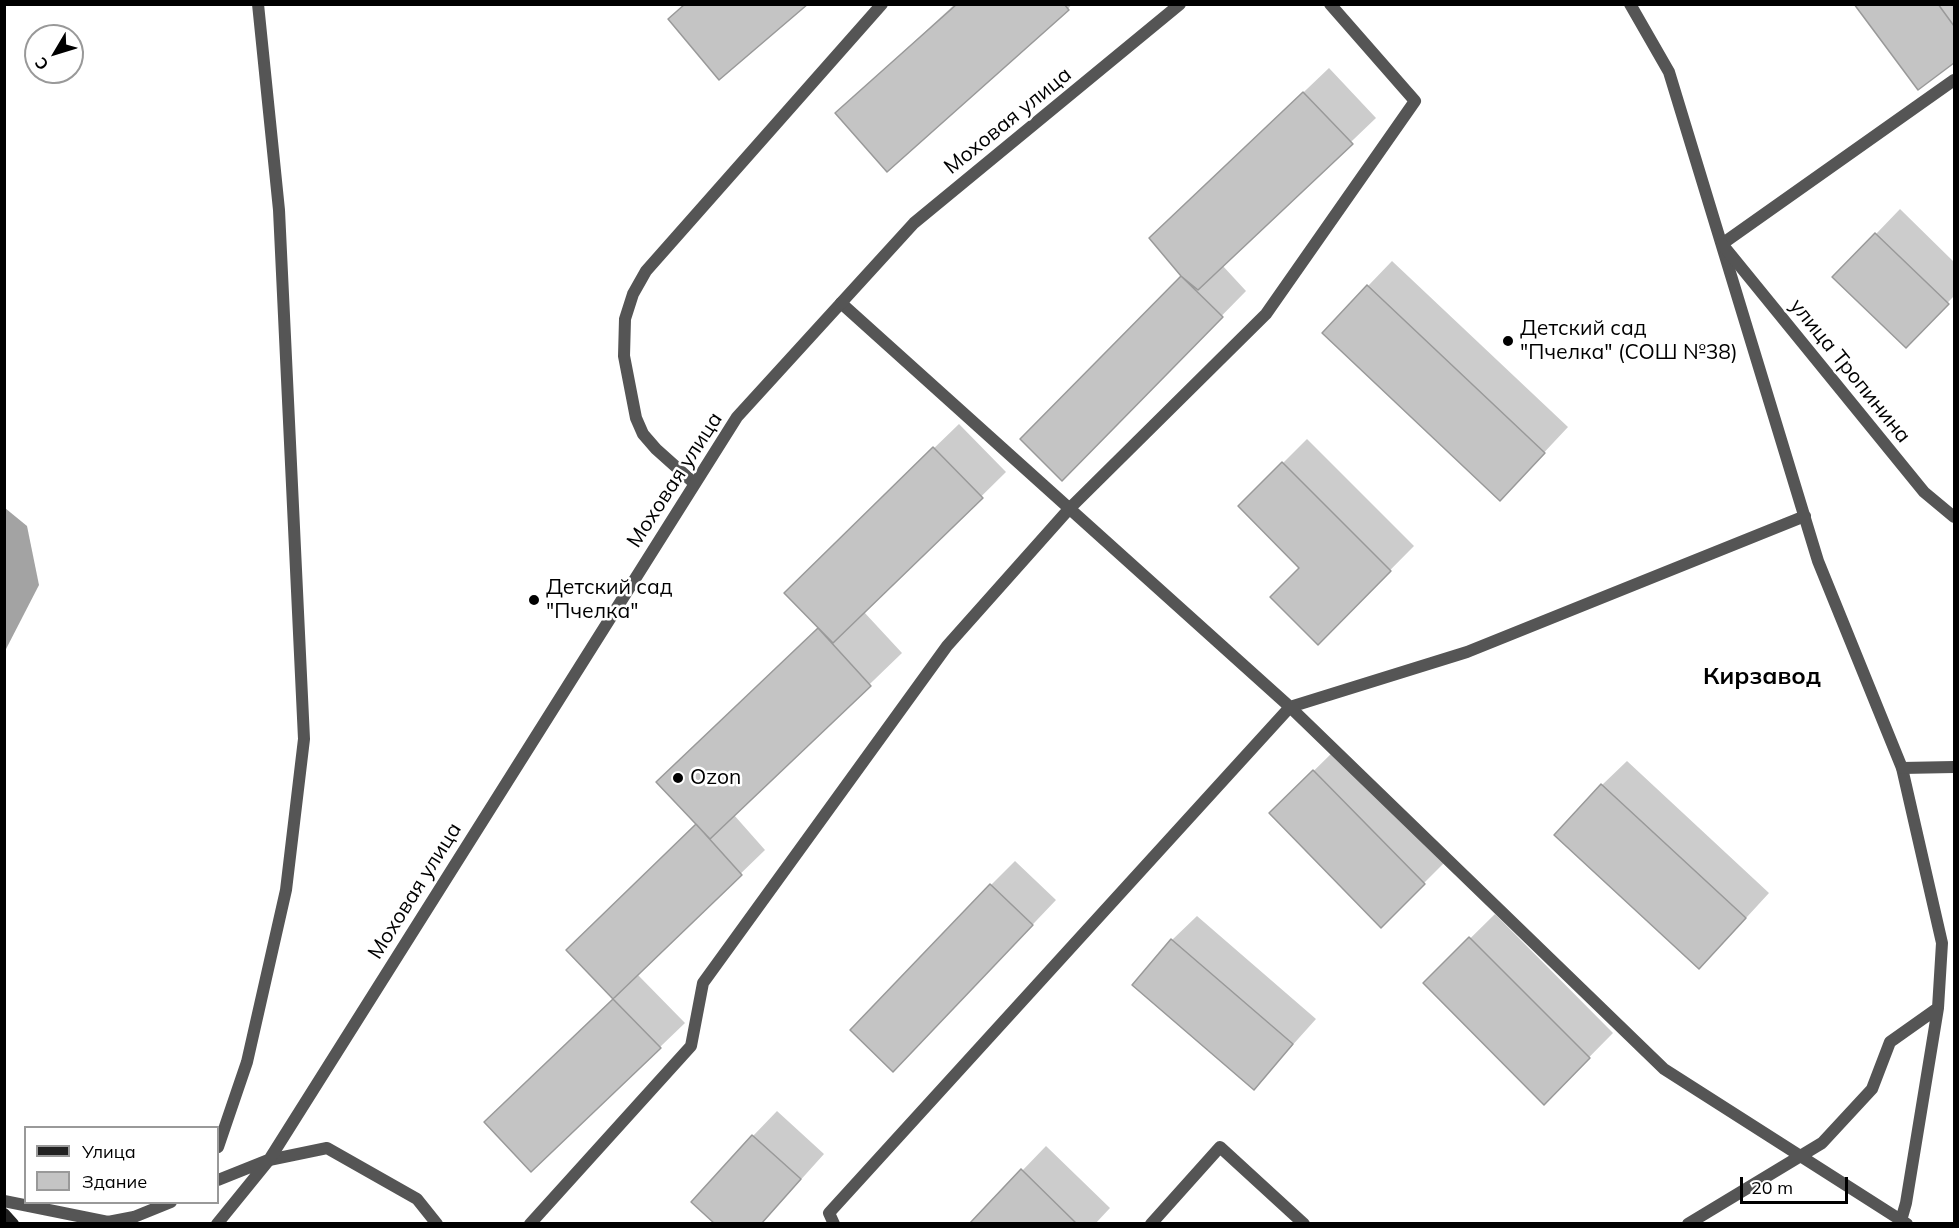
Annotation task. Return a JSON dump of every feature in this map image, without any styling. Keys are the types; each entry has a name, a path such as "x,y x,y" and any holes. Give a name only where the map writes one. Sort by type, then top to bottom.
{"main road":[{"path":"4,1214 13,1224"}],"street":[{"path":"219,1144 247,1062 286,890 303,739 279,210 258,4"},
{"path":"694,483 643,434 636,418 624,356 625,319 633,294 646,271 882,4"},
{"name":"Моховая улица","path":"217,1224 269,1160 737,417 914,223 1180,4"},
{"path":"530,1224 691,1047 703,982 947,646 1069,509 1266,314 1415,101 1330,4"},
{"path":"841,303 1290,707 1664,1069 1903,1222 1938,1008 1942,943 1902,768 1818,561 1669,72 1630,4"},
{"path":"1722,244 1954,80"},
{"name":"улица Тропинина","path":"1722,244 1924,492 1954,517"},
{"path":"834,1224 830,1213 1290,707 1467,652 1805,516"},
{"path":"1902,768 1954,767"},
{"path":"1688,1224 1822,1143 1872,1089 1890,1042 1938,1008"},
{"path":"1150,1224 1220,1147 1304,1224"},
{"path":"219,1180 269,1160 327,1148 417,1199 437,1224"},
{"path":"4,1201 108,1222 134,1217 168,1204"}],"shaded area":[{"path":"5,508 27,526 39,585 5,651"}],"building":[{"path":"685,4 808,4 719,80 668,19"},
{"path":"957,4 1064,4 1069,10 887,172 835,113"},
{"path":"1854,4 1938,4 1954,26 1954,63 1918,90"},
{"path":"1303,92 1353,144 1198,290 1181,276 1149,238"},
{"path":"1875,233 1949,304 1906,348 1832,277"},
{"path":"1181,276 1223,317 1062,481 1020,439"},
{"path":"1367,285 1545,453 1500,501 1322,333"},
{"path":"933,447 983,498 833,643 784,593"},
{"path":"1282,462 1391,571 1318,645 1270,597 1299,568 1238,506"},
{"path":"818,628 871,686 710,839 656,782"},
{"path":"1313,770 1425,884 1381,928 1269,813"},
{"path":"1601,784 1746,918 1699,969 1554,835"},
{"path":"696,824 742,875 613,999 566,950"},
{"path":"990,884 1033,925 893,1072 850,1030"},
{"path":"1469,937 1590,1058 1544,1105 1423,983"},
{"path":"1171,939 1293,1044 1254,1090 1132,985"},
{"path":"613,999 661,1048 531,1172 484,1122"},
{"path":"752,1135 801,1179 761,1224 715,1224 691,1202"},
{"path":"1021,1169 1077,1224 969,1224"}],"place":[{"name":"Детский сад \"Пчелка\" (СОШ №38)","path":"1508,341"},
{"name":"Детский сад \"Пчелка\"","path":"534,600"},
{"name":"Ozon","path":"678,778"}],"district":[{"name":"Кирзавод","path":"1762,677"}]}
